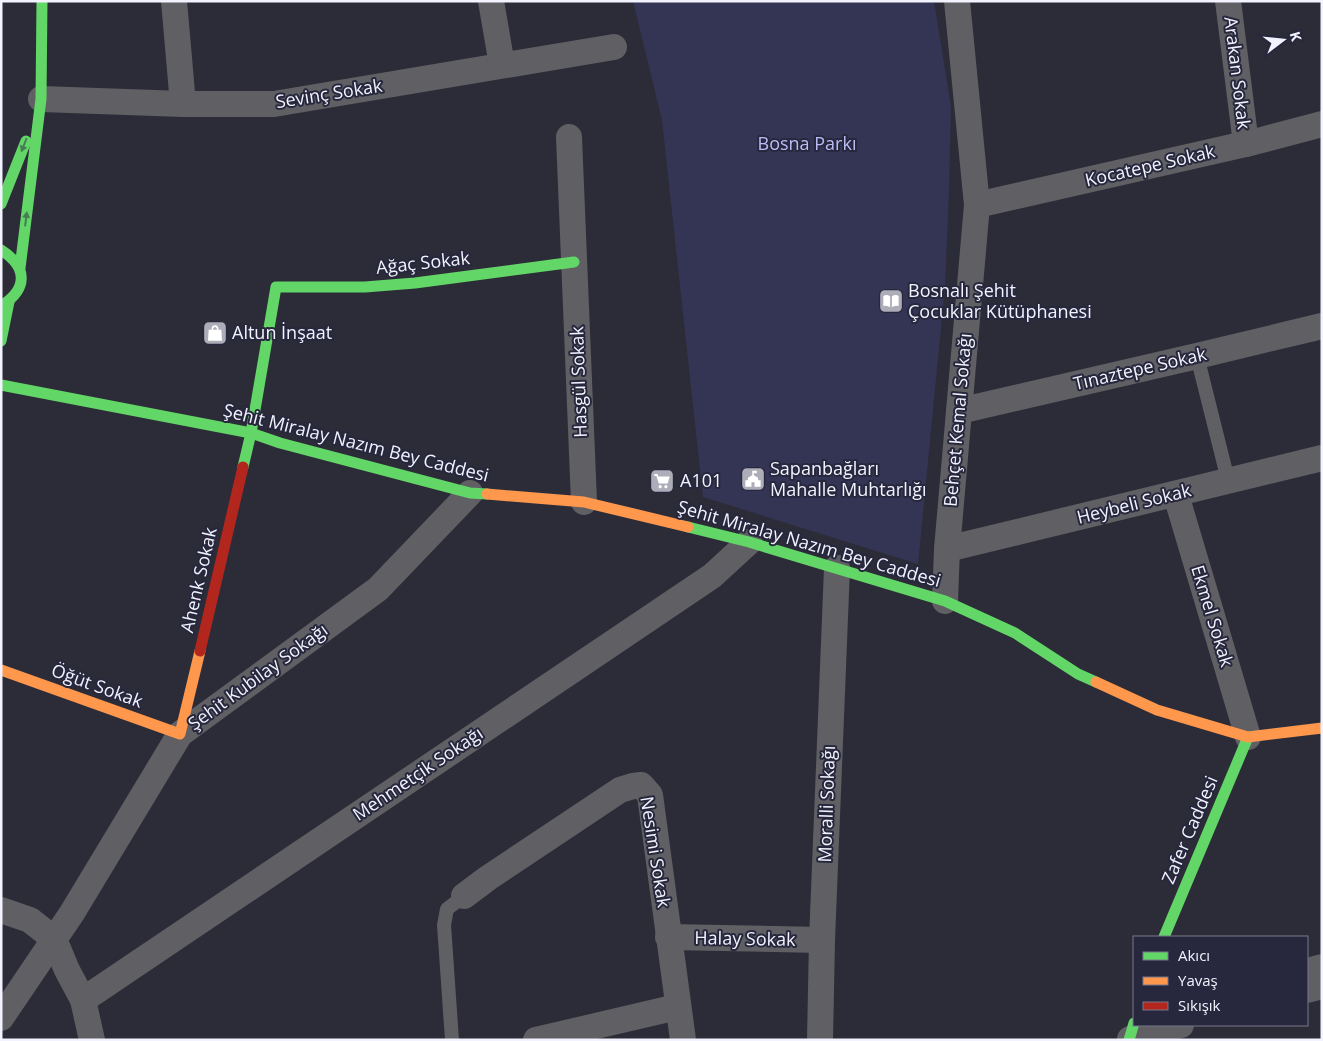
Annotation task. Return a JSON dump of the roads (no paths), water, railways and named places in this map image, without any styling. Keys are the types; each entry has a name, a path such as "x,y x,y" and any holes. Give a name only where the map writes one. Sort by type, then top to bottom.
{"street":[{"path":"20,268 41,100 42,1"},
{"path":"174,1 183,104"},
{"path":"491,1 502,66"},
{"name":"Arakan Sokak","path":"1228,1 1246,144"},
{"name":"Behçet Kemal Sokağı","path":"944,601 977,205 963,3"},
{"name":"Sevinç Sokak","path":"41,100 183,104 274,104 614,46"},
{"path":"1,204 41,100"},
{"name":"Kocatepe Sokak","path":"977,205 1246,144 1322,124"},
{"name":"Hasgül Sokak","path":"569,137 584,502"},
{"path":"1,250 16,260 22,277 16,296 5,304 1,341"},
{"name":"Ağaç Sokak","path":"276,287 365,287 415,283 574,262"},
{"name":"Ahenk Sokak","path":"180,734 252,433 276,287"},
{"name":"Tınaztepe Sokak","path":"959,411 1322,326"},
{"name":"Şehit Miralay Nazım Bey Caddesi","path":"1,385 252,433 280,443 470,493 584,502 749,542 944,601 1015,633 1078,674 1157,710 1248,737 1322,728"},
{"name":"Heybeli Sokak","path":"947,549 1176,495 1228,480 1322,458"},
{"name":"Şehit Kubilay Sokağı","path":"1,1018 54,940 180,734 378,589 470,493"},
{"name":"Ekmel Sokak","path":"1176,495 1248,737"},
{"name":"Mehmetçik Sokağı","path":"83,1000 712,576 749,542"},
{"name":"Moralli Sokağı","path":"820,1040 822,940 837,568"},
{"name":"Öğüt Sokak","path":"1,670 180,734"},
{"name":"Zafer Caddesi","path":"1166,936 1248,737"},
{"name":"Nesimi Sokak","path":"464,896 620,790 641,785 650,795 677,1007 683,1040"},
{"path":"1,910 30,920 54,940 83,1000 92,1040"},
{"name":"Halay Sokak","path":"668,937 822,940"},
{"path":"1308,971 1322,967"},
{"path":"1308,990 1322,986"},
{"path":"536,1040 677,1007"},
{"path":"1129,1039 1133,1026"},
{"path":"1129,1039 1178,1026"}],"lane":[{"path":"1197,356 1228,480"},
{"path":"452,1040 444,925 447,909 464,896"}],"place":[{"name":"Bosnalı Şehit Çocuklar Kütüphanesi","path":"891,301"},
{"name":"Altun İnşaat","path":"215,333"},
{"name":"Sapanbağları Mahalle Muhtarlığı","path":"753,479"},
{"name":"A101","path":"662,481"}],"park label":[{"name":"Bosna Parkı","path":"807,144"}]}
